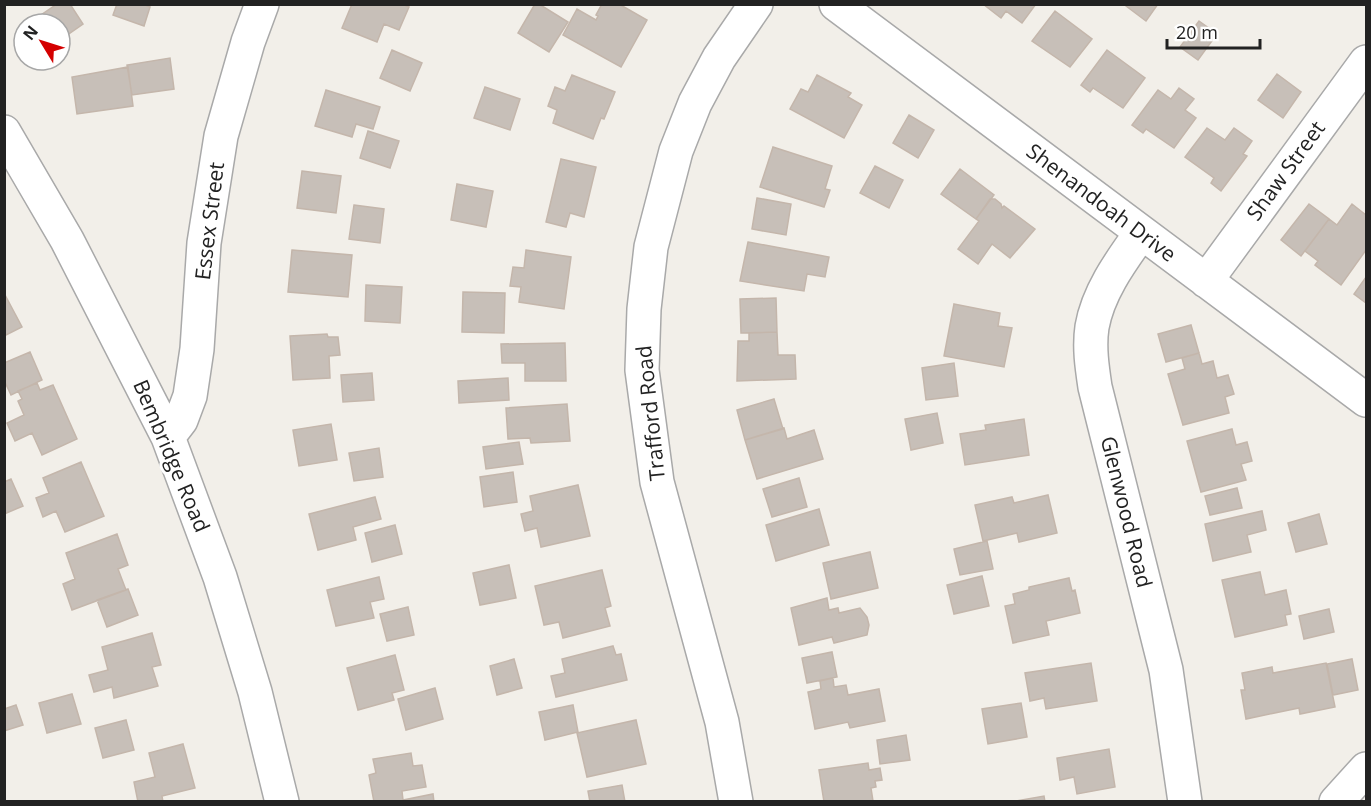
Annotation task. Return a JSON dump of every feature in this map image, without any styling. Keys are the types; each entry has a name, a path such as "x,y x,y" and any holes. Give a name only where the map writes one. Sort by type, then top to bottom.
{"street":[{"name":"Essex Street","path":"168,437 181,420 190,396 197,349 204,243 221,136 248,42 262,4"},
{"name":"Trafford Road","path":"736,801 722,722 657,482 642,360 644,309 651,247 676,151 695,103 719,58 756,4"},
{"name":"Shenandoah Drive","path":"836,4 1366,400"},
{"name":"Shaw Street","path":"1206,282 1366,62"},
{"name":"Bembridge Road","path":"4,132 67,240 168,437 220,577 255,692 282,801"},
{"name":"Glenwood Road","path":"1141,233 1112,276 1101,301 1092,326 1091,352 1095,387 1166,670 1185,801"},
{"path":"1336,801 1366,769"}],"building":[{"path":"57,4 70,4 83,24 72,32 72,12 45,12"},
{"path":"117,4 143,4 150,7 144,26 113,15"},
{"path":"352,4 402,4 409,7 399,30 384,24 377,42 342,28"},
{"path":"535,4 539,4 568,22 549,52 518,33"},
{"path":"602,4 619,4 647,20 621,67 563,35 577,9 596,20"},
{"path":"983,4 1036,4 1022,23 1006,11 1001,18"},
{"path":"1128,4 1158,4 1146,21 1126,6"},
{"path":"1055,11 1092,39 1070,67 1032,41"},
{"path":"1199,21 1217,34 1198,60 1180,47"},
{"path":"392,50 422,63 410,91 380,78"},
{"path":"1107,50 1145,78 1123,108 1093,88 1090,92 1081,85"},
{"path":"170,58 174,89 132,95 127,65"},
{"path":"128,67 133,106 77,114 72,77"},
{"path":"1277,74 1301,92 1283,118 1258,100"},
{"path":"572,75 615,92 593,139 553,123 557,110 548,106 555,87 565,91"},
{"path":"817,75 851,93 848,97 862,105 844,138 790,109 801,89 808,92"},
{"path":"485,87 520,99 510,130 474,118"},
{"path":"1179,88 1194,99 1185,110 1196,118 1174,148 1146,129 1143,133 1132,125 1158,90 1171,99"},
{"path":"326,90 380,107 373,129 356,124 352,137 315,126"},
{"path":"909,115 934,130 918,158 893,143"},
{"path":"1207,128 1225,140 1234,128 1252,141 1243,154 1247,156 1221,191 1211,183 1214,178 1185,157"},
{"path":"368,131 399,141 390,168 360,158"},
{"path":"773,147 832,166 825,189 830,190 824,207 760,187"},
{"path":"561,159 596,167 584,217 570,213 566,227 546,222"},
{"path":"875,166 903,180 889,208 860,193"},
{"path":"960,169 994,195 976,219 941,194"},
{"path":"302,171 341,176 336,213 297,208"},
{"path":"457,184 493,191 486,227 451,220"},
{"path":"757,198 791,204 786,235 752,229"},
{"path":"990,199 995,199 1002,208 1004,206 1035,229 1010,258 992,244 978,264 958,249 979,221 976,219"},
{"path":"1309,204 1329,219 1301,256 1281,240"},
{"path":"1352,204 1366,215 1366,250 1341,285 1315,265 1318,261 1305,251 1329,219 1337,225"},
{"path":"354,205 384,209 380,243 349,239"},
{"path":"748,242 829,257 825,277 807,274 804,291 740,281"},
{"path":"292,250 352,255 348,297 288,292"},
{"path":"526,250 571,257 564,309 519,302 521,287 510,286 513,267 524,268"},
{"path":"1366,277 1366,303 1354,294"},
{"path":"366,285 402,287 400,323 365,321"},
{"path":"463,292 505,293 504,333 462,332"},
{"path":"4,293 22,327 4,336"},
{"path":"776,298 777,332 741,333 740,299"},
{"path":"954,304 1000,313 998,326 1012,328 1004,367 944,356"},
{"path":"1191,325 1199,353 1166,362 1158,334"},
{"path":"777,332 778,355 795,355 796,379 737,381 738,341 749,341 749,333"},
{"path":"327,334 328,337 338,337 340,355 329,356 330,378 293,380 290,336"},
{"path":"565,343 566,381 525,381 525,363 502,363 501,344"},
{"path":"30,352 42,380 11,395 4,380 4,363"},
{"path":"1199,353 1202,364 1213,361 1217,378 1228,375 1234,394 1225,397 1229,413 1183,425 1168,374 1185,369 1182,358"},
{"path":"954,363 958,396 926,400 922,368"},
{"path":"372,373 374,400 343,402 341,375"},
{"path":"508,378 509,400 459,403 458,381"},
{"path":"37,383 40,390 53,385 77,439 42,455 32,433 15,441 7,423 24,415 18,401 22,399 18,391"},
{"path":"774,399 783,429 745,440 737,410"},
{"path":"567,404 570,441 531,443 530,438 508,439 506,408"},
{"path":"937,413 943,443 911,450 905,419"},
{"path":"1024,419 1029,455 965,465 960,434 986,430 985,425"},
{"path":"331,424 337,460 299,466 293,430"},
{"path":"784,428 787,439 814,430 823,459 757,479 745,440"},
{"path":"1232,429 1236,445 1247,442 1252,461 1241,464 1246,480 1201,492 1187,441"},
{"path":"519,442 523,464 486,469 483,447"},
{"path":"379,448 383,477 354,481 349,453"},
{"path":"81,462 104,516 65,532 56,511 43,517 36,498 49,493 43,478"},
{"path":"513,472 517,502 484,507 480,477"},
{"path":"799,478 807,507 772,517 763,489"},
{"path":"11,479 23,506 4,514 4,482"},
{"path":"578,485 590,536 541,547 537,528 525,531 521,514 533,511 530,496"},
{"path":"1237,488 1242,508 1210,515 1205,496"},
{"path":"1048,495 1057,533 1019,542 1017,533 983,541 975,505 1012,497 1014,503"},
{"path":"375,497 381,519 353,527 356,540 318,550 309,514"},
{"path":"819,509 829,545 776,561 766,525"},
{"path":"1262,511 1266,530 1247,535 1251,552 1213,561 1205,524"},
{"path":"1319,514 1327,544 1296,552 1288,523"},
{"path":"395,525 402,554 372,562 365,533"},
{"path":"117,534 128,565 118,569 126,590 72,610 63,584 75,579 66,553"},
{"path":"987,541 993,569 960,575 954,549"},
{"path":"870,552 878,588 831,599 823,563"},
{"path":"509,565 516,598 480,605 473,573"},
{"path":"602,570 611,606 605,608 610,626 563,638 559,622 544,625 535,586"},
{"path":"1260,572 1265,595 1286,590 1291,614 1285,615 1287,625 1235,637 1222,580"},
{"path":"982,576 989,606 954,614 947,585"},
{"path":"379,577 384,599 370,602 374,618 336,626 327,590"},
{"path":"1069,578 1072,591 1075,590 1080,613 1046,621 1049,635 1013,643 1005,606 1015,604 1013,594 1029,590 1029,587"},
{"path":"128,589 138,615 107,627 97,600"},
{"path":"827,598 829,610 838,608 839,613 860,608 867,617 869,625 867,635 834,643 832,637 799,645 791,608"},
{"path":"408,607 414,635 387,641 380,614"},
{"path":"1329,609 1334,632 1304,639 1299,616"},
{"path":"152,633 161,665 152,667 158,686 114,698 112,687 94,692 89,675 108,670 102,647"},
{"path":"613,646 616,655 621,654 627,680 556,697 551,676 565,673 562,659"},
{"path":"832,652 837,677 807,683 802,658"},
{"path":"395,655 404,690 392,693 394,700 358,710 347,668"},
{"path":"514,659 522,688 497,695 490,666"},
{"path":"1352,659 1358,690 1333,695 1327,664"},
{"path":"1091,663 1097,701 1046,709 1044,698 1030,701 1025,673"},
{"path":"1326,663 1335,707 1300,714 1299,708 1246,719 1241,690 1245,690 1242,673 1272,667 1273,673"},
{"path":"833,678 834,687 846,685 848,695 879,689 885,721 850,728 848,722 815,729 808,692 821,689 820,681"},
{"path":"435,688 443,719 406,730 398,699"},
{"path":"72,694 81,724 47,733 39,703"},
{"path":"1021,703 1027,737 988,744 982,709"},
{"path":"16,705 23,725 4,731 4,709"},
{"path":"573,705 578,732 545,740 539,712"},
{"path":"126,720 134,750 103,758 95,728"},
{"path":"636,720 646,764 587,777 577,733"},
{"path":"906,735 910,760 880,764 877,740"},
{"path":"183,744 195,788 162,796 163,802 138,802 134,782 155,777 149,753"},
{"path":"1109,749 1115,787 1077,794 1074,777 1060,780 1057,758"},
{"path":"411,753 413,766 422,765 426,787 402,791 403,800 433,794 434,802 374,802 369,775 376,773 373,759"},
{"path":"868,763 869,770 880,768 882,780 875,781 876,787 871,788 873,801 824,802 819,770"},
{"path":"622,785 625,802 590,802 588,791"},
{"path":"1044,796 1045,802 1016,802 1016,801"}]}
